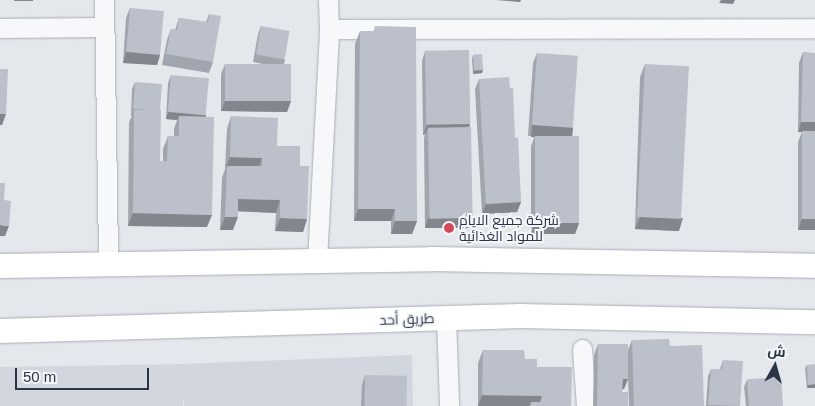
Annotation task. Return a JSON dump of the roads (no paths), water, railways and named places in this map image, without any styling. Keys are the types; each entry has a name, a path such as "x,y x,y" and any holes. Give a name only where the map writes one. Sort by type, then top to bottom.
{"main road":[{"path":"0,266 432,259 815,266"},
{"name":"طريق أحد","path":"0,331 520,316 815,322"}],"street":[{"path":"104,0 108,264"},
{"path":"317,261 329,29 328,0"},
{"path":"0,28 104,27"},
{"path":"329,29 815,28"},
{"path":"446,318 449,406"},
{"path":"582,350 586,406"}],"place":[{"name":"شركة جميع الايام للمواد الغذائية","path":"449,228"}]}
